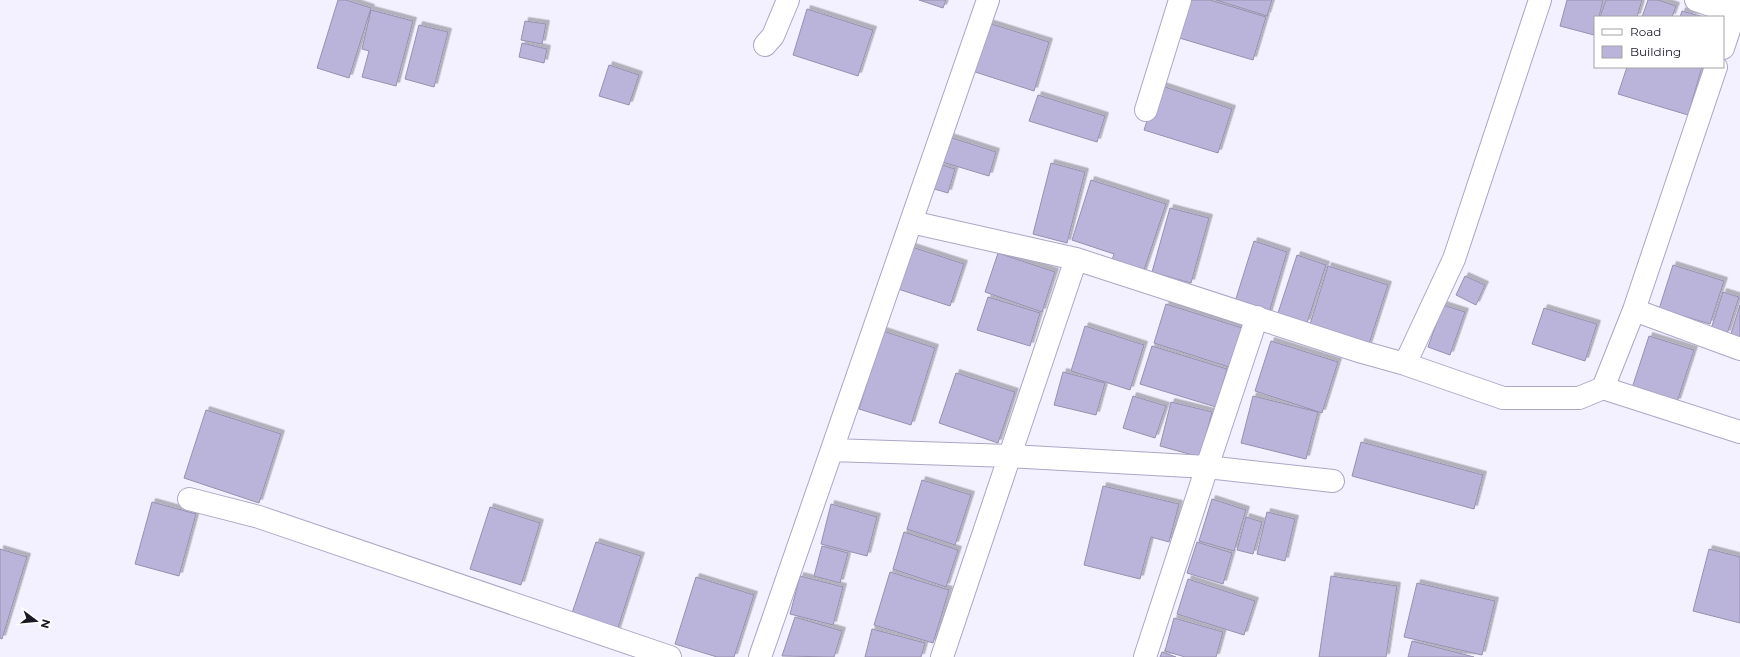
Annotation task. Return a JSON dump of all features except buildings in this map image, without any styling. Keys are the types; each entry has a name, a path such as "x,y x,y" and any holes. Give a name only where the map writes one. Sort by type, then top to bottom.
{"street":[{"path":"765,45 773,36 788,0"},
{"path":"760,657 988,0"},
{"path":"1146,110 1180,0"},
{"path":"1405,364 1454,259 1540,0"},
{"path":"1696,0 1738,9 1724,45"},
{"path":"1603,388 1634,310 1716,68"},
{"path":"911,222 1076,259 1362,352 1405,364 1503,398 1579,398 1603,388 1740,432"},
{"path":"942,657 1076,259"},
{"path":"1634,310 1740,349"},
{"path":"1145,657 1258,317"},
{"path":"832,450 1009,456 1207,467 1333,481"},
{"path":"189,499 259,517 670,657"}]}
